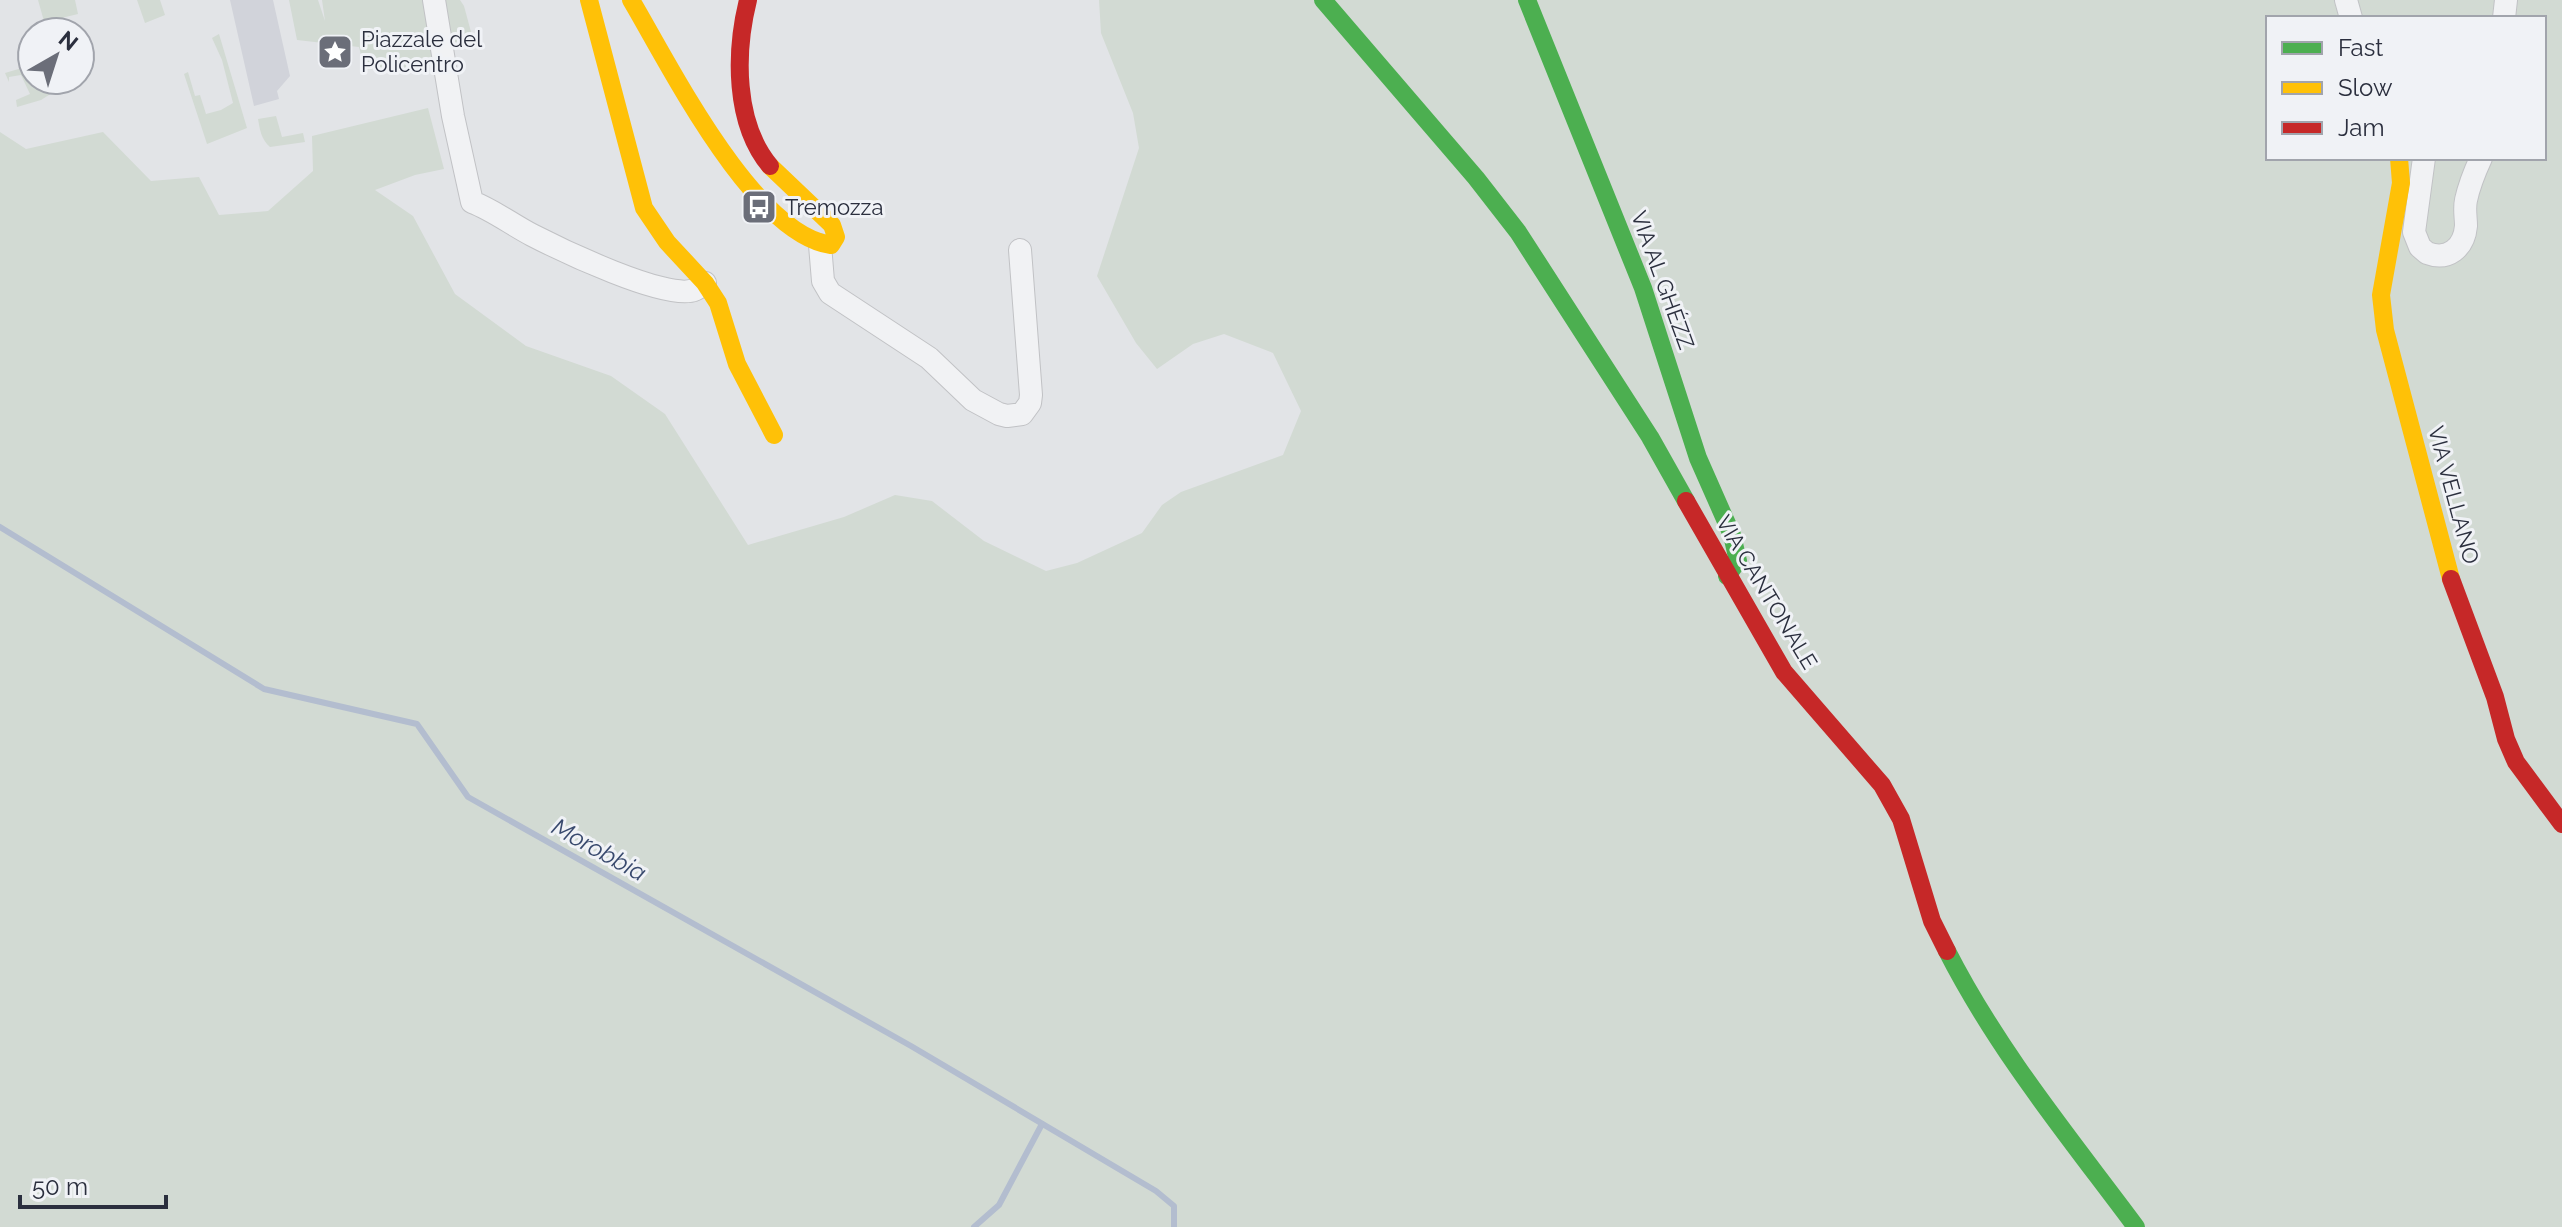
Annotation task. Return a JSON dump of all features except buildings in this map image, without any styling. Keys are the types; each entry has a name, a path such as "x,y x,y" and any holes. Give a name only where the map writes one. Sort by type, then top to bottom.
{"street":[{"path":"434,0 453,116 472,202 533,235 640,282 677,291 693,291 705,283"},
{"path":"589,0 644,208 667,242 705,283 718,303 737,364 774,435"},
{"path":"631,0 731,164 801,235 820,245 834,242 836,237 832,225 773,169 752,133 743,96 741,70 741,37 748,0"},
{"name":"VIA CANTONALE","path":"1323,0 1476,178 1518,232 1650,437 1784,672 1882,785 1901,819 1932,921 1984,1019 2136,1227"},
{"name":"VIA AL GHÉZZ","path":"1527,0 1643,288 1698,458 1732,535 1738,561 1727,576"},
{"name":"VIA VELLANO","path":"2399,160 2401,183 2381,295 2385,330 2450,575 2486,670 2506,739 2516,762 2562,824"},
{"path":"2424,160 2414,232 2420,247 2435,256 2450,254 2461,242 2466,226 2467,197 2479,163"},
{"path":"820,245 823,281 830,293 929,358 973,400 1007,416 1022,414 1030,403 1031,395 1020,250"}],"shaded area":[{"path":"38,0 75,0 78,14 42,16"},
{"path":"137,0 160,0 165,15 145,23"},
{"path":"230,0 273,0 290,76 277,91 279,99 254,106"},
{"path":"289,0 318,0 325,21 322,0 434,0 443,62 382,72 381,68 365,70 359,47 297,40"},
{"path":"441,0 460,0 474,43 447,42"},
{"path":"1099,0 2562,0 2562,1227 0,1227 0,132 26,149 103,132 151,181 199,177 219,215 268,211 313,171 312,136 428,108 444,169 415,175 375,190 413,216 455,294 526,346 611,376 665,414 748,545 844,517 895,495 932,501 984,541 1046,571 1077,563 1142,533 1162,505 1181,492 1283,455 1301,411 1273,353 1224,334 1193,344 1157,369 1136,343 1097,276 1139,148 1133,113 1101,33"},
{"path":"219,34 247,128 207,144 184,74 188,72 195,96 200,95 206,114 233,103 222,60 212,38"},
{"path":"16,70 16,76 9,77 9,82 5,73"},
{"path":"25,96 47,96 17,107 16,100"},
{"path":"276,116 282,137 303,133 305,142 270,147 260,131 258,119"}],"waterway":[{"name":"Morobbia","path":"0,527 264,689 417,724 468,797 911,1046 1156,1191 1174,1206 1174,1227"},
{"path":"974,1227 999,1205 1042,1124"}],"traffic: fast":[{"path":"1323,0 1476,178 1518,232 1650,437 1686,501"},
{"path":"1527,0 1643,288 1698,458 1732,535 1738,561 1727,576"},
{"path":"1947,951 2012,1059 2136,1227"}],"traffic: slow":[{"path":"589,0 644,208 667,242 705,283 718,303 737,364 774,435"},
{"path":"631,0 690,103 743,180 772,211 802,234 831,245 836,237 832,225 770,166"},
{"path":"2399,160 2401,183 2381,295 2385,330 2451,579"}],"traffic: jam":[{"path":"748,0 741,42 741,86 750,129 758,149 770,166"},
{"path":"1686,501 1784,672 1882,785 1901,819 1932,921 1947,951"},
{"path":"2451,579 2516,762 2562,824"}],"place":[{"name":"Piazzale del Policentro","path":"335,52"},
{"name":"Tremozza","path":"759,207"}]}
